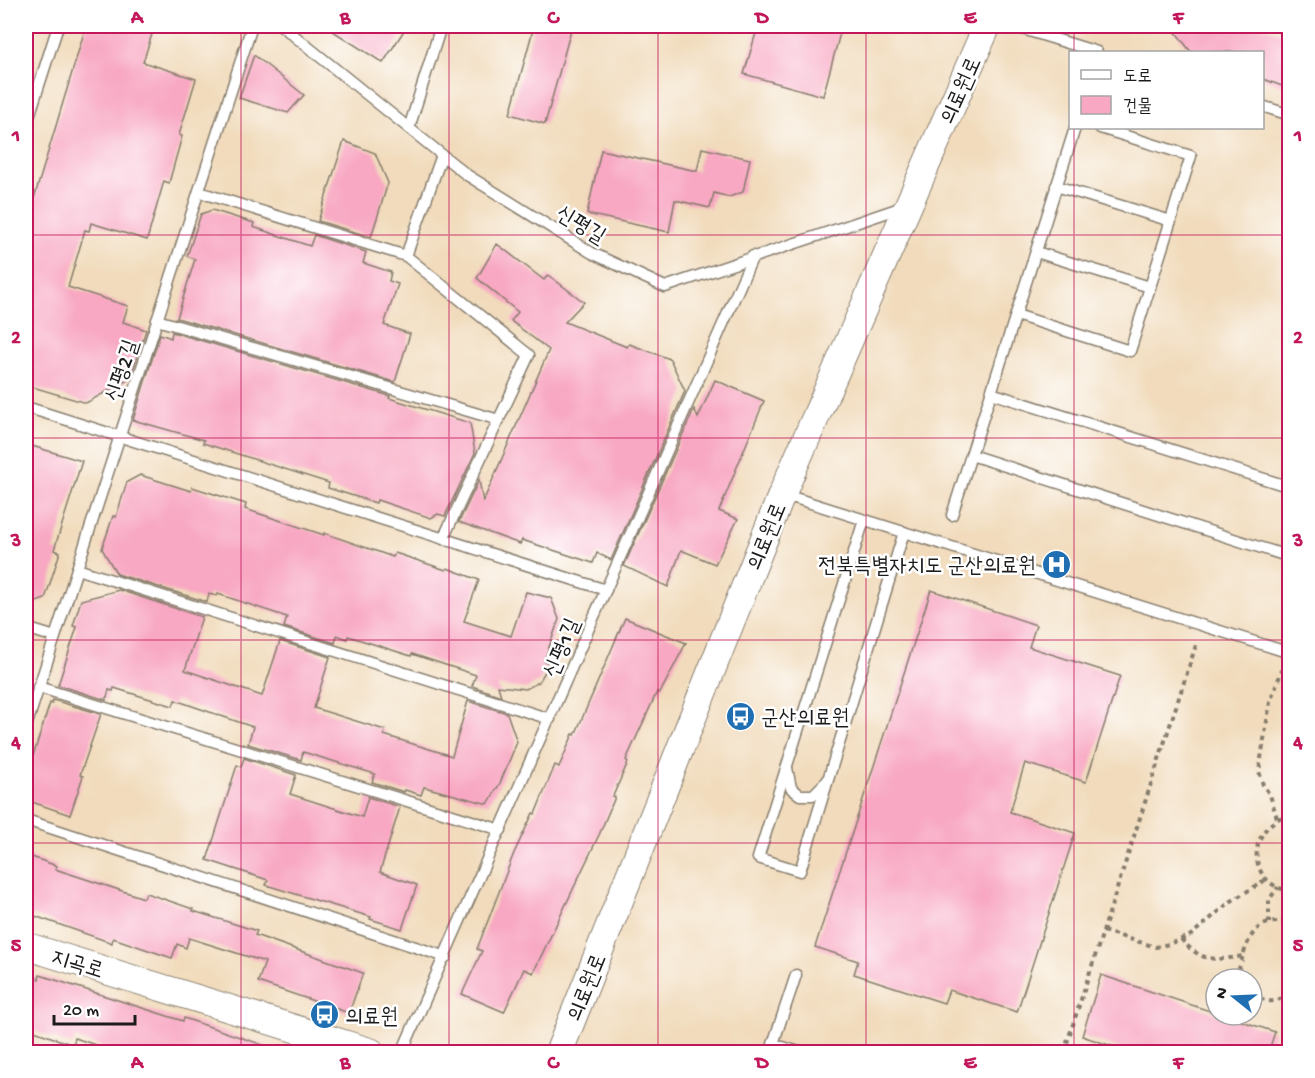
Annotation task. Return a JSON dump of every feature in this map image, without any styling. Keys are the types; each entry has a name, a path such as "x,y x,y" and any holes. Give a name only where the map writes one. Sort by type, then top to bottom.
{"street":[{"name":"의료원로","path":"559,1053 782,494 987,26"},
{"name":"지곡로","path":"26,946 370,1053"}],"lane":[{"path":"26,126 58,26"},
{"name":"신평2길","path":"26,727 252,26"},
{"name":"신평길","path":"282,26 467,175 591,253 665,287 908,205"},
{"path":"408,128 441,26"},
{"path":"1013,26 1094,51"},
{"path":"1264,106 1290,115"},
{"path":"952,515 1075,129"},
{"path":"1016,315 1130,351 1191,156 1103,129"},
{"path":"406,256 442,155"},
{"path":"1056,186 1171,221"},
{"path":"199,192 406,256 529,355 443,539"},
{"path":"1036,252 1150,287"},
{"name":"신평1길","path":"402,1053 753,256"},
{"path":"157,320 499,420"},
{"path":"991,393 1290,487"},
{"path":"26,407 606,590"},
{"path":"971,455 1290,557"},
{"path":"782,494 1202,626 1289,651"},
{"path":"864,520 758,858 800,871 904,532"},
{"path":"77,569 550,719"},
{"path":"26,628 55,637"},
{"path":"38,687 501,830"},
{"path":"788,761 787,774 791,788 800,795 813,795 823,787 830,774"},
{"path":"26,820 446,957"},
{"path":"796,975 772,1044 799,1053"}],"path":[{"path":"1064,1053 1202,626"},
{"path":"1277,818 1259,771 1270,702 1289,651"},
{"path":"1290,814 1277,818 1267,825 1260,836 1257,848 1257,861 1262,873 1278,887 1290,891"},
{"path":"1103,931 1156,947 1191,935 1230,902 1267,879"},
{"path":"1269,923 1269,900 1278,887"},
{"path":"1240,967 1253,932 1261,925 1277,921 1290,923"},
{"path":"1181,939 1192,951 1204,957 1217,960 1244,956"},
{"path":"1264,1000 1270,1002 1282,999 1290,990"}],"building":[{"path":"86,26 135,26 153,31 143,62 196,79 179,135 182,136 169,183 164,181 147,240 91,223 89,231 85,230 68,287 128,306 123,322 146,330 130,379 86,403 26,385 26,225"},
{"path":"325,26 407,26 383,63"},
{"path":"534,26 572,26 545,124 510,114"},
{"path":"758,26 842,26 823,96 744,74"},
{"path":"1171,26 1260,26 1290,36 1290,89 1264,79 1264,51 1190,51"},
{"path":"254,55 304,95 288,113 239,98"},
{"path":"344,141 375,153 388,183 371,237 318,221"},
{"path":"702,148 750,159 743,192 729,197 714,193 710,208 675,200 669,232 587,214 601,150 697,171"},
{"path":"212,210 254,223 253,227 310,246 314,235 366,252 363,263 391,272 389,281 398,284 384,325 410,334 395,382 177,318 195,259 187,256 201,214"},
{"path":"497,244 544,280 548,275 584,302 565,322 627,347 629,344 670,359 685,391 611,560 597,553 593,563 522,540 520,544 459,522 479,480 483,502 549,350 511,321 518,312 477,278"},
{"path":"172,332 390,396 389,398 470,423 475,453 445,516 438,514 431,518 377,500 376,503 328,488 329,483 203,443 204,440 133,420 160,334 171,338"},
{"path":"715,380 764,401 719,511 738,519 715,564 681,550 668,587 624,566 694,409 698,418"},
{"path":"32,446 82,461 54,550 60,552 45,599 26,606 26,466"},
{"path":"140,475 191,491 192,487 246,504 245,509 324,535 324,533 393,557 395,553 446,570 447,568 479,580 464,621 511,636 526,592 551,598 559,619 544,661 550,663 539,682 526,689 498,686 501,696 472,686 476,675 412,654 411,656 348,636 347,639 337,635 335,643 284,627 287,617 218,594 217,596 209,594 207,602 117,574 102,549 113,516 116,517 127,482"},
{"path":"119,590 202,617 185,670 262,696 280,641 330,657 314,708 385,730 384,735 452,756 468,701 507,713 517,742 500,783 488,804 424,787 421,795 405,790 404,792 372,782 375,774 303,752 301,760 248,744 253,727 175,700 173,706 114,688 113,691 109,690 106,700 58,685 77,627 73,626 81,600"},
{"path":"931,590 1036,625 1029,647 1120,676 1086,782 1025,763 1010,812 1075,833 1017,1012 949,990 944,1003 854,974 858,961 815,947"},
{"path":"625,618 686,643 660,693 657,692 626,760 628,762 599,835 533,973 524,969 504,1012 462,994 482,951 477,949 514,853 533,813 535,814 555,765 559,767 573,734 575,735"},
{"path":"53,700 101,714 80,775 83,776 70,815 26,800 26,778 50,703 52,704"},
{"path":"244,758 296,775 290,794 362,817 368,797 400,807 380,872 417,885 402,929 370,919 371,917 266,885 268,880 207,860 237,765 241,767"},
{"path":"26,855 57,866 55,869 144,898 146,893 193,909 193,911 257,931 255,935 363,973 349,1013 258,982 265,962 189,938 186,948 177,944 172,958 113,938 112,943 26,913"},
{"path":"26,975 39,979 40,975 183,1021 184,1018 272,1048 271,1053 119,1053 75,1038 73,1045 26,1028"},
{"path":"1101,975 1204,1009 1204,1027 1260,1027 1275,1032 1268,1053 1133,1053 1082,1036"}],"place":[{"name":"전북특별자치도 군산의료원","path":"1057,564"},
{"name":"군산의료원","path":"740,716"},
{"name":"의료원","path":"324,1015"}]}
